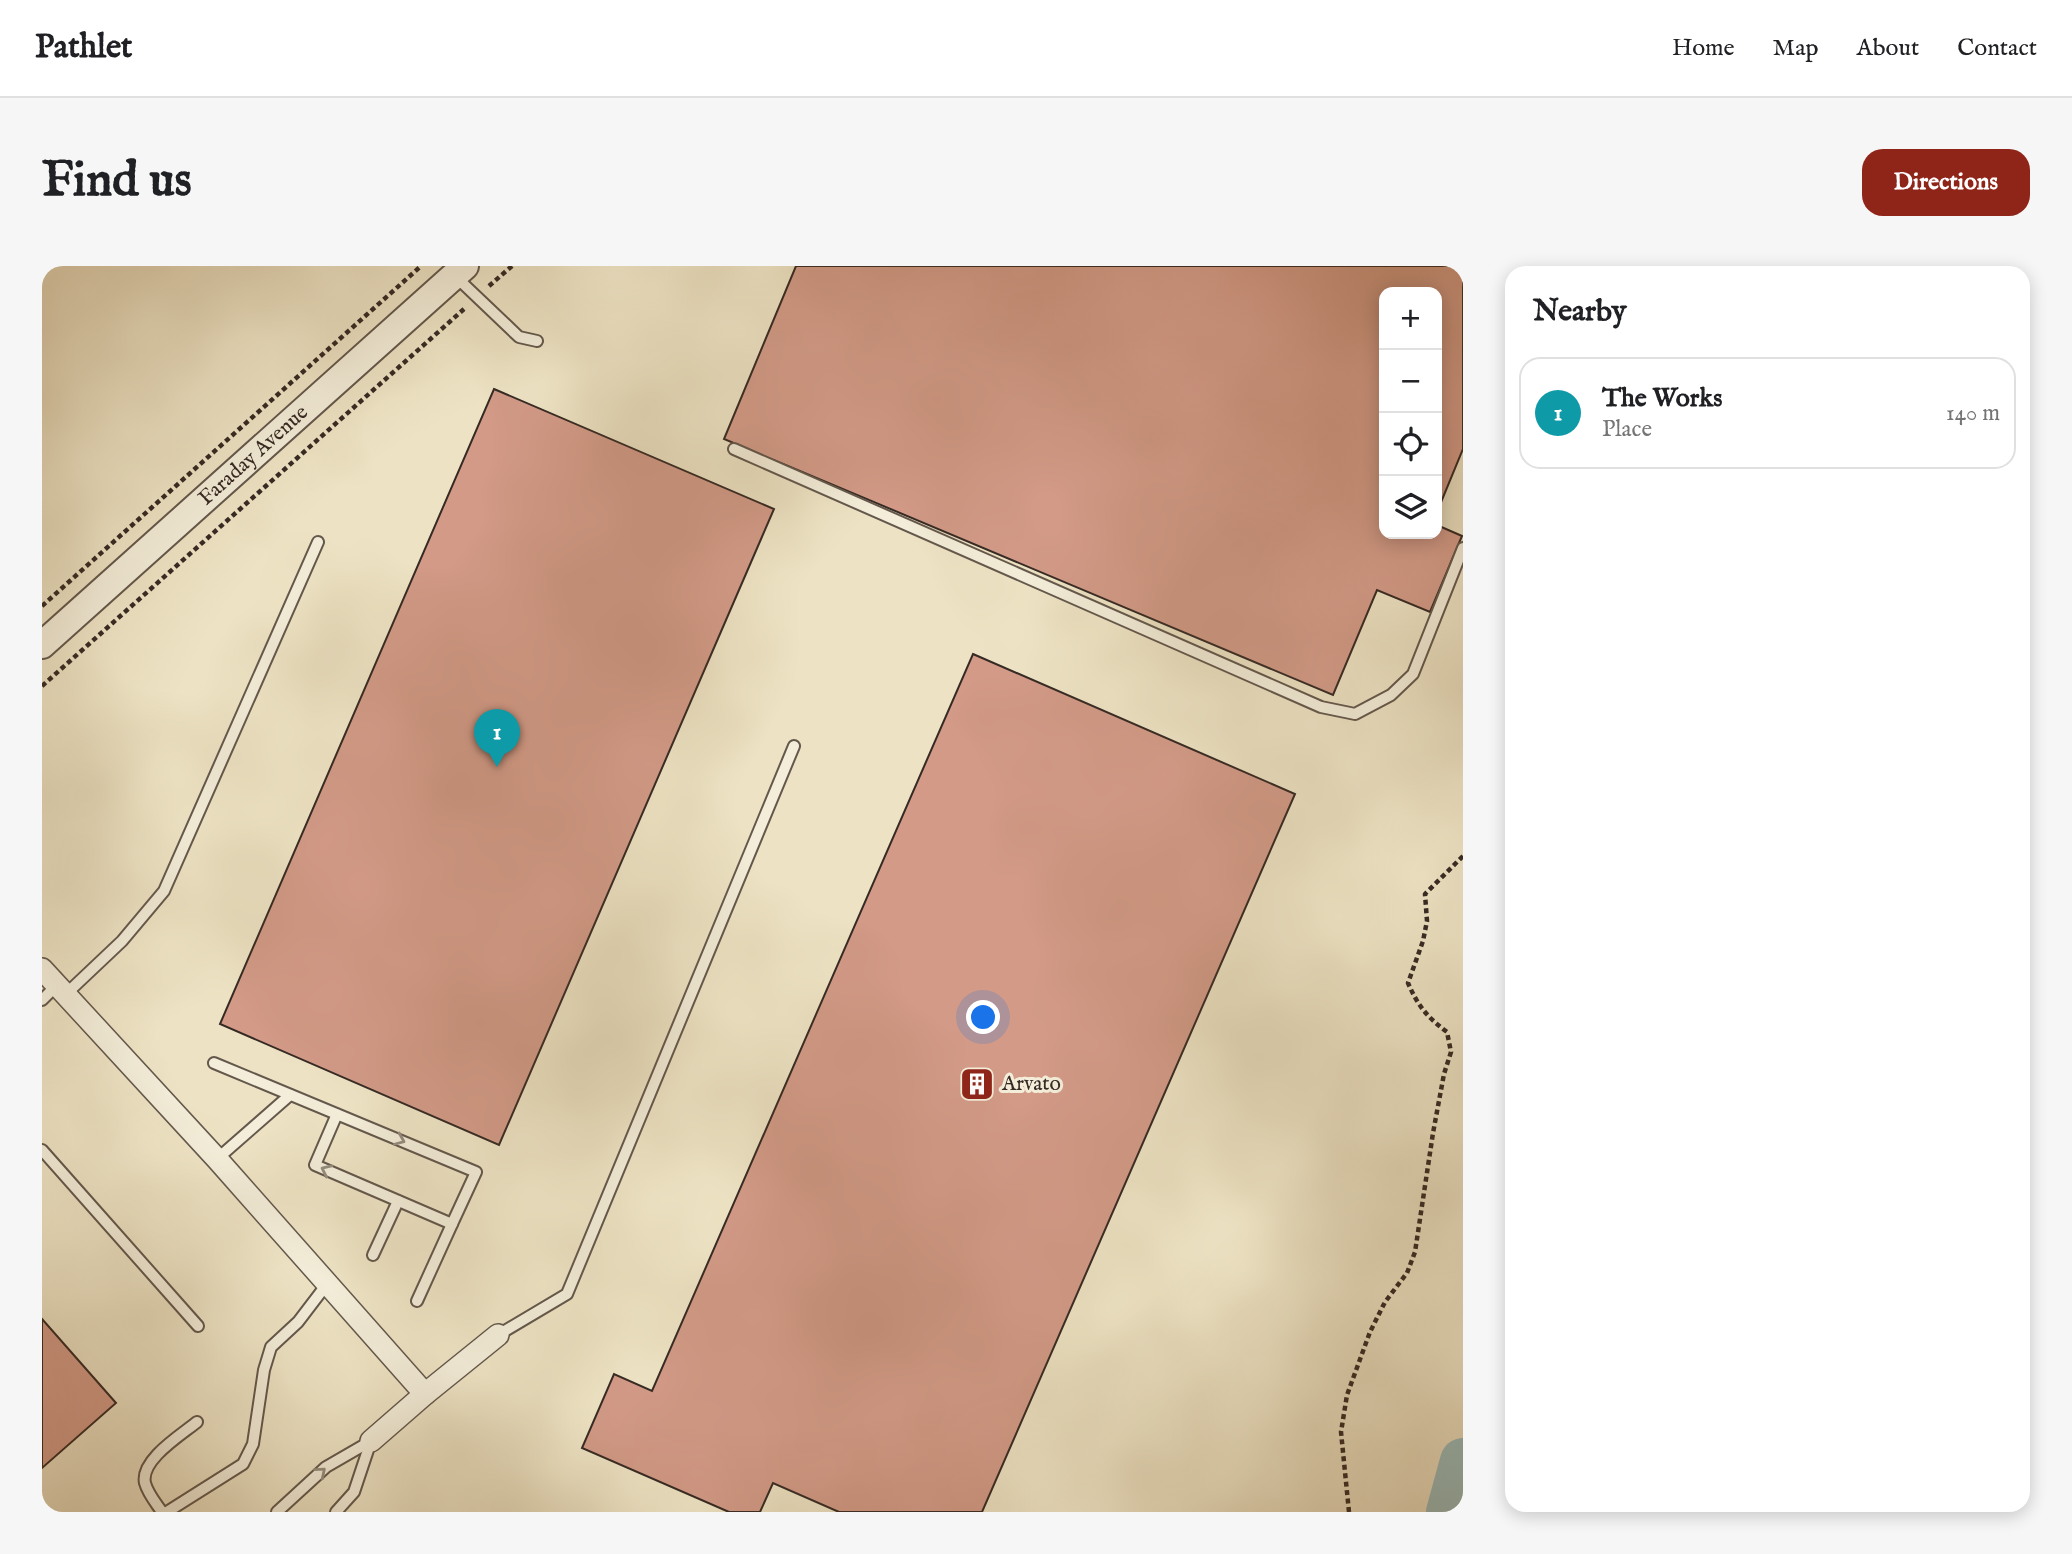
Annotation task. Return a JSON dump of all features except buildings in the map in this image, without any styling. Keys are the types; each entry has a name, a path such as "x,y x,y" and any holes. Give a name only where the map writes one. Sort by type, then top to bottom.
{"street":[{"name":"Faraday Avenue","path":"42,645 460,271"},
{"path":"42,968 55,993 217,1159 425,1394"},
{"path":"371,1441 498,1335"}],"lane":[{"path":"460,271 477,297 519,337 537,341"},
{"path":"734,449 1321,707 1355,714 1391,695 1413,674 1463,548"},
{"path":"55,993 121,941 164,891 318,542"},
{"path":"498,1335 567,1294 794,746"},
{"path":"214,1063 476,1172 417,1301"},
{"path":"217,1159 290,1095"},
{"path":"338,1114 315,1165 452,1224"},
{"path":"42,1150 198,1326"},
{"path":"373,1255 398,1201"},
{"path":"197,1422 152,1459 146,1468 144,1480 148,1491 165,1512 243,1464 253,1444 264,1370 271,1347 298,1322 327,1284"},
{"path":"277,1512 326,1467 371,1441"},
{"path":"335,1512 354,1492 371,1441"}],"path":[{"path":"42,606 421,266"},
{"path":"42,686 512,266"},
{"path":"1349,1512 1341,1432 1347,1395 1375,1322 1385,1302 1407,1273 1415,1252 1437,1110 1451,1052 1447,1032 1433,1022 1416,1003 1408,982 1427,921 1425,894 1463,856"}],"waterway":[{"path":"1449,1512 1463,1461"}],"place":[{"name":"The Works","path":"497,767"},
{"name":"Arvato","path":"977,1084"}]}
